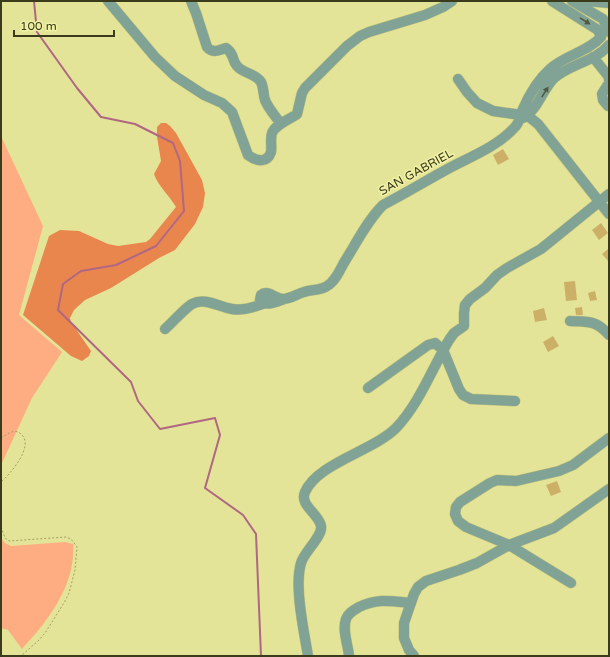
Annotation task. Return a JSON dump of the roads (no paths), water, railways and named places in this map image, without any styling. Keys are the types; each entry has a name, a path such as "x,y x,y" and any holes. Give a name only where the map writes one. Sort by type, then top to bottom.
{"street":[{"path":"108,1 155,57 175,76 204,96 222,103 232,112 248,155 254,160 262,161 267,159 271,152 272,133 281,124 290,120 297,114 302,93 305,88 347,46 360,36 369,32 425,15 452,1"},
{"path":"191,1 209,50 215,52 226,48 231,52 235,64 240,70 254,76 260,82 264,90 265,101 281,124"},
{"path":"552,1 606,35"},
{"path":"573,2 586,1 609,3"},
{"path":"573,2 606,17 606,35"},
{"path":"523,117 526,104 536,86 551,67 593,45 606,35"},
{"path":"523,117 536,107 554,79 565,71 593,57 609,46"},
{"path":"593,57 609,77 609,81 602,94 603,100 608,106"},
{"path":"458,79 477,103 493,111 523,117 538,124 609,214"},
{"name":"SAN GABRIEL","path":"165,329 192,304 208,302 233,310 256,307 304,292 319,290 331,284 367,224 383,205 492,145 515,128 523,117"},
{"path":"308,656 300,614 299,584 301,564 320,533 321,526 316,516 305,502 305,492 322,473 386,437 396,427 412,407 454,333 464,326 465,305 470,299 482,291 497,275 541,249 609,194"},
{"path":"570,321 592,322 603,328 609,335"},
{"path":"368,388 428,345 436,343 443,350 459,389 463,395 471,399 515,402"},
{"path":"571,583 509,545 466,527 458,521 455,514 456,507 460,502 497,480 516,481 574,465 609,438"},
{"path":"414,656 408,650 404,638 404,623 418,587 426,581 476,563 509,545 554,528 609,489"},
{"path":"349,656 345,632 346,619 353,610 377,601 387,600 411,603"}],"waterway":[{"path":"34,1 37,32 77,88 101,117 135,124 173,143 180,161 184,211 156,246 116,265 81,271 63,284 58,310 131,382 138,401 160,429 215,418 220,435 205,488 243,515 256,534 261,656"}]}
